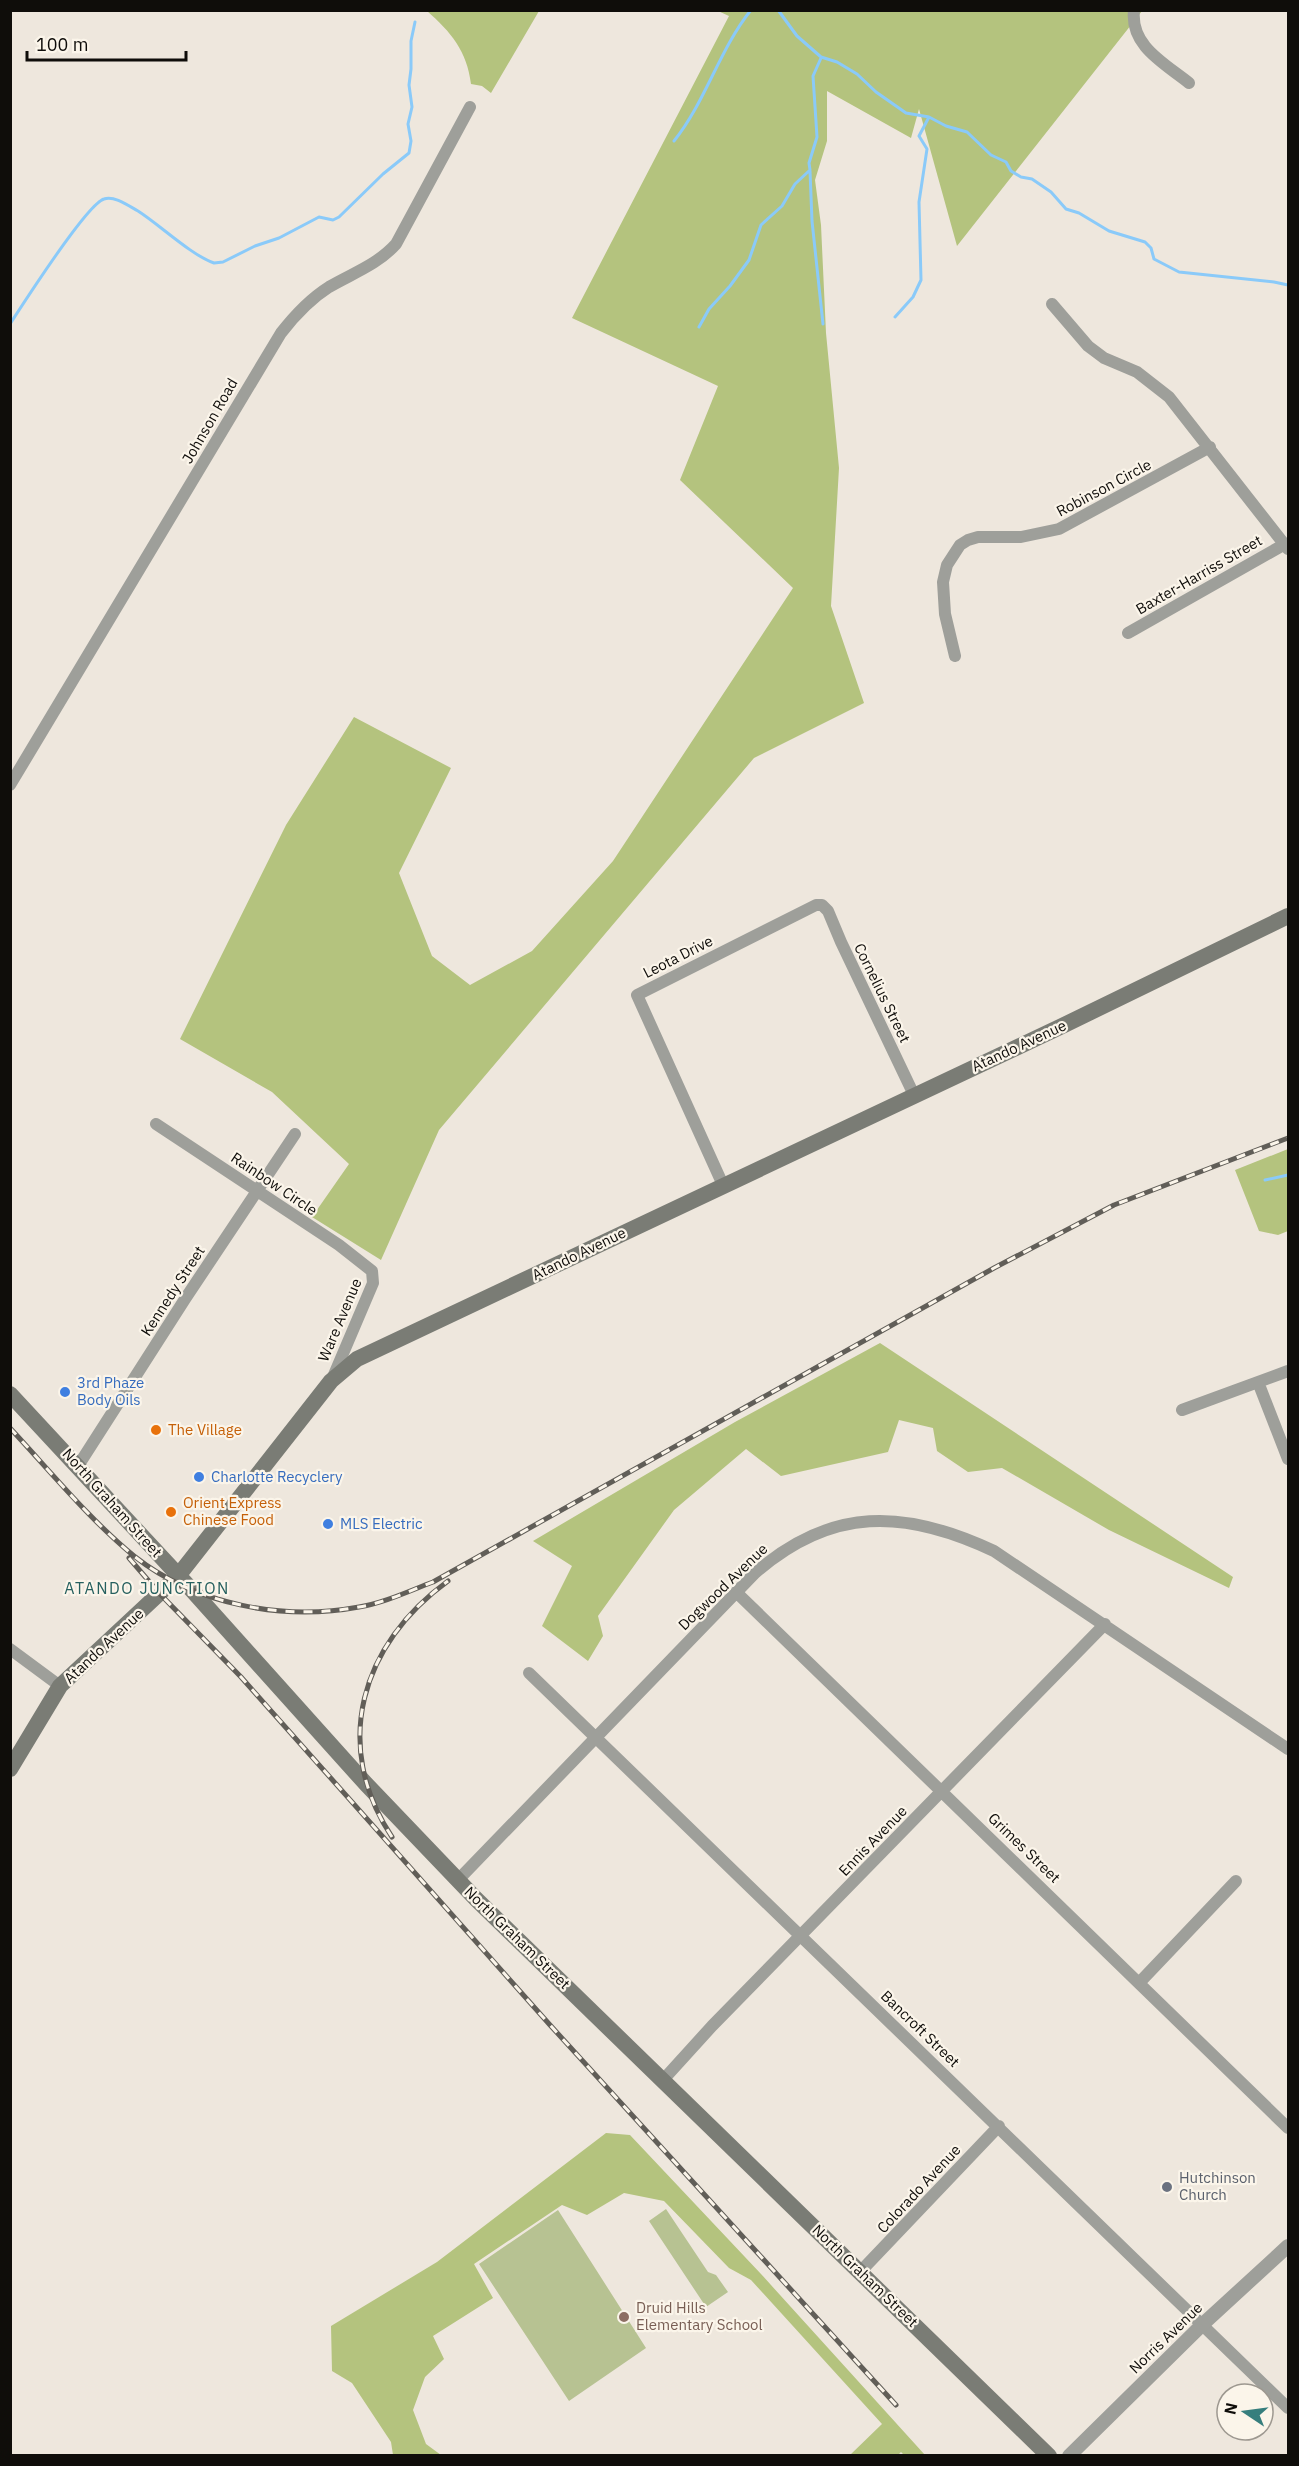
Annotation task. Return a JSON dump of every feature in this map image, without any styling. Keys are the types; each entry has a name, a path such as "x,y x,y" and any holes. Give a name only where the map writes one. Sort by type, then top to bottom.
{"main road":[{"name":"Atando Avenue","path":"10,1769 60,1686 178,1576 331,1381 357,1359 1069,1023 1288,915"},
{"name":"North Graham Street","path":"10,1394 366,1784 458,1880 1049,2456"}],"street":[{"path":"1134,10 1133,21 1137,37 1144,47 1189,83"},
{"name":"Johnson Road","path":"10,785 281,333 309,302 329,287 380,260 396,244 470,107"},
{"path":"1052,304 1073,331 1094,351 1104,358 1137,372 1169,397 1287,546"},
{"name":"Robinson Circle","path":"955,656 945,614 943,582 947,565 960,545 978,537 1021,537 1059,529 1210,447"},
{"name":"Baxter-Harriss Street","path":"1128,633 1287,546"},
{"name":"Cornelius Street","path":"822,905 828,911 914,1095"},
{"name":"Leota Drive","path":"723,1185 637,995 808,909 822,905"},
{"name":"Rainbow Circle","path":"156,1124 339,1245 372,1271"},
{"name":"Kennedy Street","path":"78,1466 185,1299 295,1134"},
{"name":"Ware Avenue","path":"331,1381 373,1283 372,1271"},
{"path":"1182,1410 1288,1371"},
{"path":"1258,1383 1288,1459"},
{"name":"Dogwood Avenue","path":"458,1880 736,1592 772,1558 813,1534 844,1524 884,1520 938,1528 970,1539 1015,1564 1288,1749"},
{"name":"Grimes Street","path":"736,1592 1288,2128"},
{"name":"Ennis Avenue","path":"663,2080 1105,1624"},
{"path":"10,1649 60,1686"},
{"name":"Bancroft Street","path":"529,1673 1288,2408"},
{"path":"1139,1983 1236,1881"},
{"name":"Colorado Avenue","path":"860,2272 999,2126"},
{"name":"Norris Avenue","path":"1069,2456 1203,2324 1288,2246"}],"green space":[{"path":"427,11 539,11 491,93 482,86 471,84 462,52 450,35"},
{"path":"718,11 1142,11 957,246 919,109 911,138 827,91 827,141 815,180 821,225 826,333 839,468 831,606 864,703 754,758 439,1130 381,1260 312,1217 349,1164 272,1092 180,1039 286,825 354,717 451,768 399,873 432,956 470,985 532,951 613,861 793,588 680,480 718,386 572,318 729,16"},
{"path":"1288,1149 1288,1231 1278,1235 1259,1231 1235,1170"},
{"path":"880,1343 1233,1577 1229,1588 1109,1530 1002,1468 968,1472 937,1451 933,1428 899,1420 888,1452 781,1476 746,1449 674,1510 598,1616 603,1636 588,1661 542,1626 572,1566 533,1541 735,1422"},
{"path":"606,2133 630,2135 761,2274 925,2455 904,2455 901,2452 898,2455 850,2455 882,2424 751,2280 729,2268 664,2201 624,2193 587,2215 562,2205 474,2264 493,2298 433,2336 444,2359 425,2377 413,2410 426,2444 441,2455 393,2455 391,2442 352,2383 332,2371 331,2326 437,2262"},
{"path":"666,2209 708,2272 716,2275 728,2292 706,2307 649,2221"},
{"path":"558,2210 646,2348 569,2401 479,2264"}],"waterway":[{"path":"674,141 695,109 730,42 751,10"},
{"path":"778,10 797,36 821,57 837,62 857,74 876,92 906,113 929,117 946,126 967,132 991,155 1006,162 1011,171 1021,177 1032,179 1051,192 1066,209 1079,213 1109,231 1145,242 1151,248 1154,259 1179,272 1288,285"},
{"path":"10,324 70,235 104,199 117,200 130,206 196,253 214,263 223,262 255,246 279,238 319,217 333,220 339,217 383,174 409,153 411,141 408,124 412,107 409,85 411,41 415,22"},
{"path":"699,327 709,309 749,260 761,225 782,206 795,184 810,170 809,163 817,137 813,76 821,58"},
{"path":"895,317 913,297 921,280 919,202 927,149 919,136 929,117"},
{"path":"810,171 812,221 823,324"},
{"path":"1265,1180 1288,1175"}],"railway":[{"path":"10,1428 117,1542 158,1573 185,1587 241,1605 271,1610 330,1611 368,1605 433,1582 994,1268 1114,1205 1288,1138"},
{"path":"129,1558 160,1594 241,1677 550,2025 896,2405"},
{"path":"392,1837 373,1802 363,1767 360,1732 364,1698 376,1665 394,1635 418,1606 448,1581"}],"place":[{"name":"3rd Phaze Body Oils","path":"65,1392"},
{"name":"The Village","path":"156,1430"},
{"name":"Charlotte Recyclery","path":"199,1477"},
{"name":"Orient Express Chinese Food","path":"171,1512"},
{"name":"MLS Electric","path":"328,1524"},
{"name":"Hutchinson Church","path":"1167,2187"},
{"name":"Druid Hills Elementary School","path":"624,2317"}],"district":[{"name":"ATANDO JUNCTION","path":"147,1588"}]}
